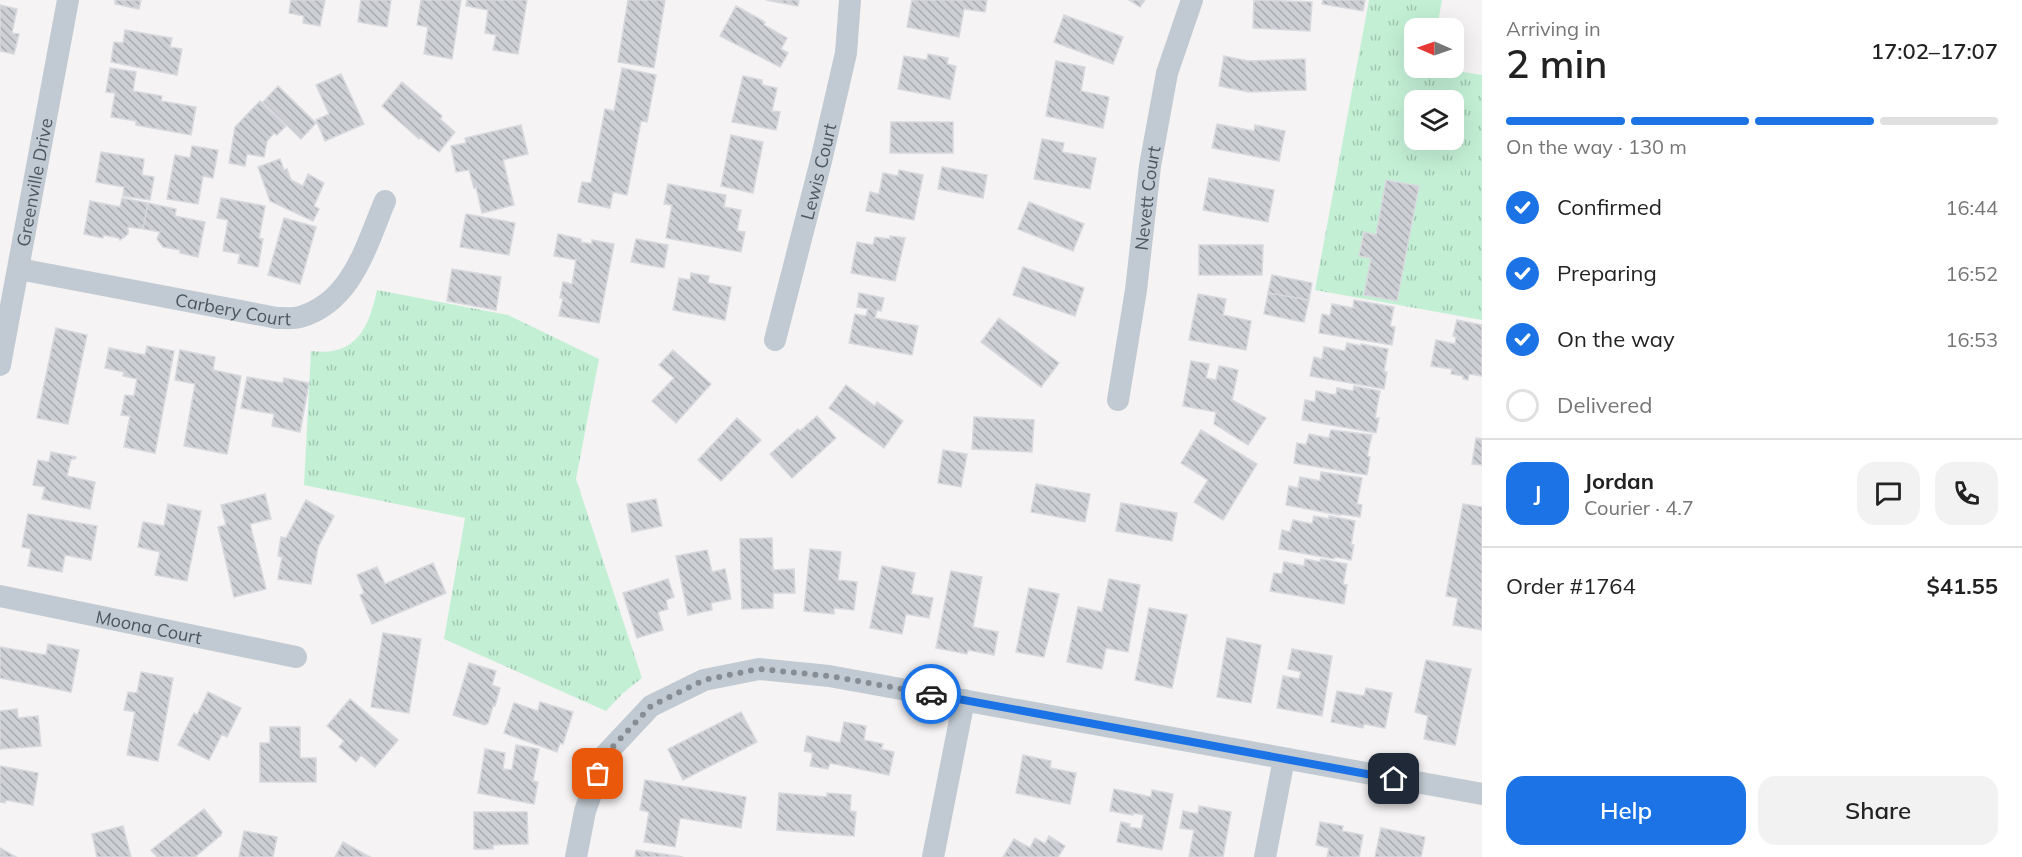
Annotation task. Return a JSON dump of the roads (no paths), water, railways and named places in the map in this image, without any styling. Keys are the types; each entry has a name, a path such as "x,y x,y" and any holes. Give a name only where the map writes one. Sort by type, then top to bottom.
{"street":[{"name":"Greenville Drive","path":"0,365 68,0"},
{"name":"Lewis Court","path":"775,340 846,53 850,0"},
{"name":"Nevett Court","path":"1118,400 1136,290 1150,166 1167,73 1192,0"},
{"name":"Carbery Court","path":"19,269 277,318 298,318 314,312 337,297 352,278 385,201"},
{"name":"Moona Court","path":"0,596 296,657"},
{"path":"576,857 585,811 605,755 651,706 704,680 759,669 829,676 1482,794"},
{"path":"933,857 964,700"},
{"path":"1265,857 1284,759"}]}
